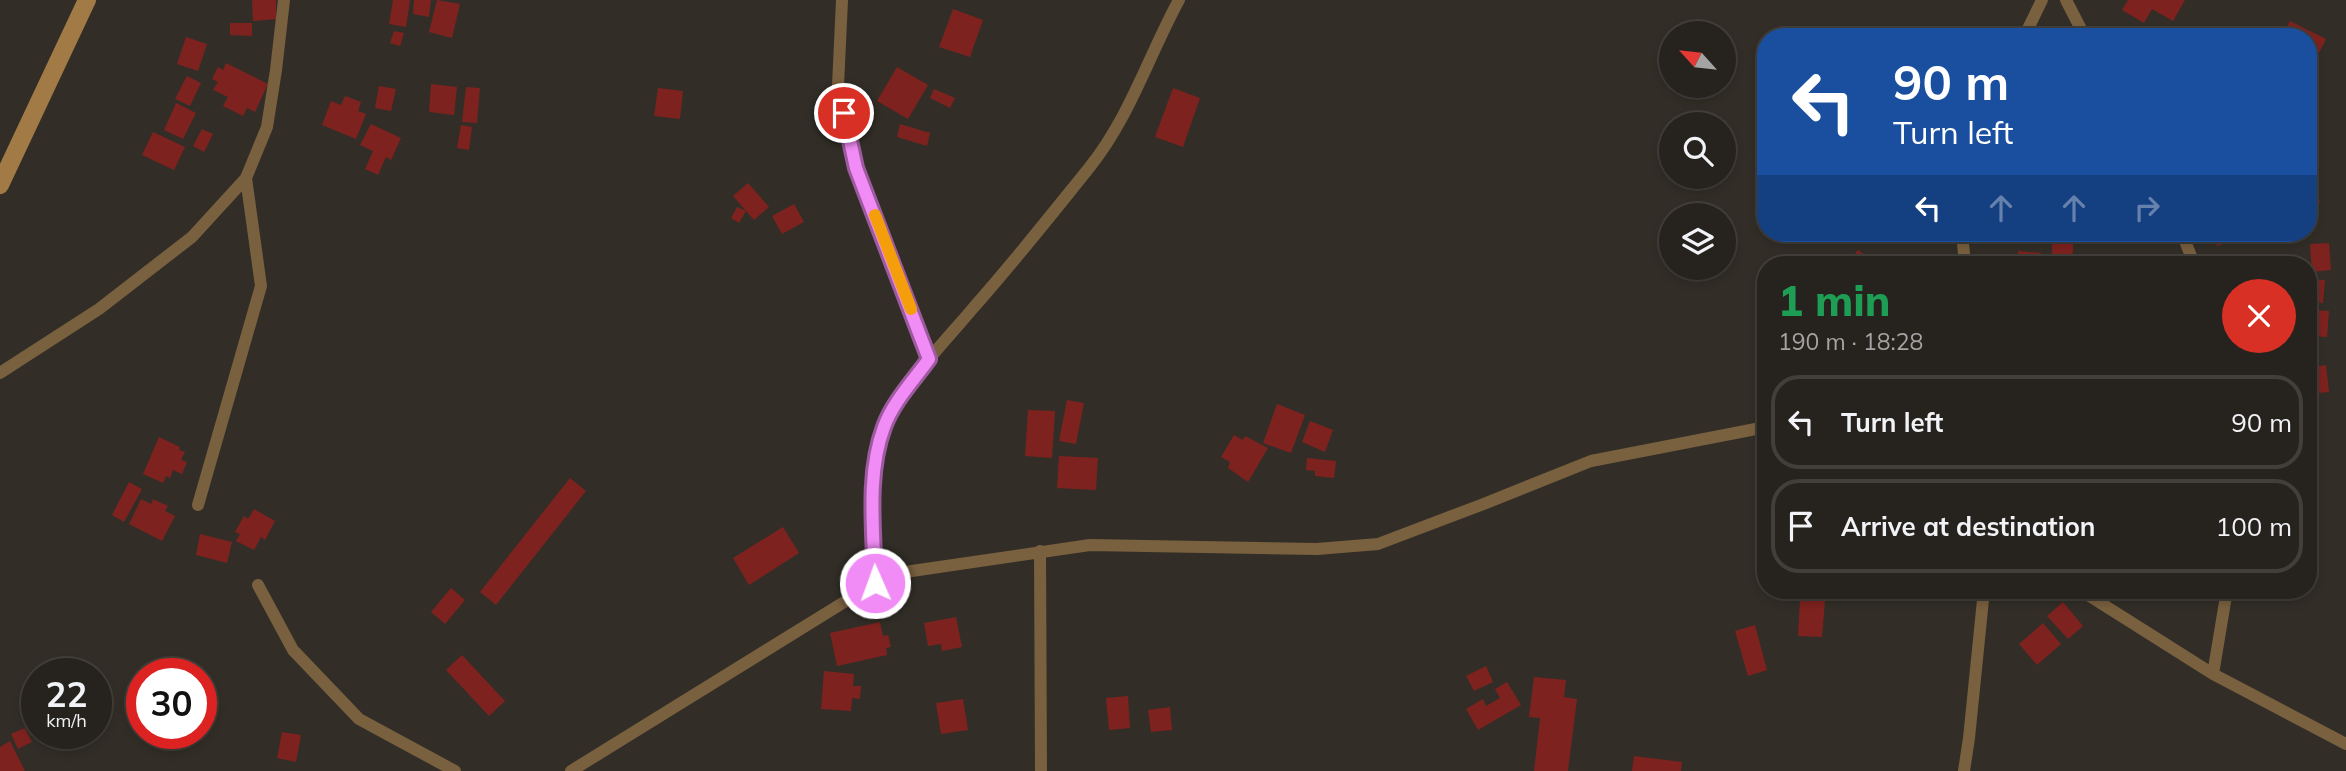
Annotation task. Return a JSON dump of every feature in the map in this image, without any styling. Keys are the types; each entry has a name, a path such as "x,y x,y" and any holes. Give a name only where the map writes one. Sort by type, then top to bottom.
{"street":[{"path":"0,185 87,0"},
{"path":"0,373 99,309 192,237 246,178 267,127 284,0"},
{"path":"842,0 838,86 856,168 929,359"},
{"path":"875,583 874,470 884,426 929,359 1016,259 1120,125 1178,0"},
{"path":"2028,28 2042,0"},
{"path":"2066,0 2080,28"},
{"path":"198,505 261,286 246,178"},
{"path":"571,771 875,583 905,572 1090,545 1317,549 1378,544 1591,461 1757,429"},
{"path":"1040,551 1041,771"},
{"path":"258,585 293,650 359,719 455,771"},
{"path":"1964,771 1983,599"},
{"path":"2094,599 2213,674 2346,744"},
{"path":"2213,674 2226,599"}],"building":[{"path":"252,0 276,0 276,19 253,21"},
{"path":"393,0 410,0 406,27 389,24"},
{"path":"414,0 431,0 429,17 413,14"},
{"path":"437,0 460,4 452,38 429,32"},
{"path":"2128,0 2185,0 2173,21 2152,9 2144,23 2122,10"},
{"path":"953,9 983,20 970,57 939,47"},
{"path":"2290,21 2304,28 2286,28"},
{"path":"230,23 252,23 252,36 230,35"},
{"path":"394,31 404,33 400,46 390,43"},
{"path":"2317,34 2326,39 2319,53 2317,52"},
{"path":"186,37 207,44 198,71 177,64"},
{"path":"226,63 268,84 255,112 247,108 243,116 223,106 228,97 213,90 218,82 212,79 218,67 223,70"},
{"path":"897,67 928,85 908,119 877,101"},
{"path":"187,76 201,83 190,106 175,99"},
{"path":"431,84 457,87 454,115 429,112"},
{"path":"379,86 396,89 391,111 375,108"},
{"path":"466,87 480,88 477,123 462,122"},
{"path":"658,88 683,91 680,119 654,116"},
{"path":"1173,88 1200,98 1183,147 1155,137"},
{"path":"934,89 955,98 950,108 930,98"},
{"path":"345,96 361,102 358,111 366,114 356,139 322,125 331,101 341,105"},
{"path":"176,103 196,113 183,139 164,130"},
{"path":"371,124 401,138 391,160 386,157 378,175 365,169 373,151 360,145"},
{"path":"900,124 930,133 927,146 897,137"},
{"path":"461,125 472,127 469,150 457,148"},
{"path":"202,129 213,134 204,152 193,146"},
{"path":"153,132 185,147 174,170 142,155"},
{"path":"748,183 769,207 754,220 733,196"},
{"path":"794,204 804,222 782,234 772,216"},
{"path":"737,207 746,211 739,223 731,218"},
{"path":"2052,242 2073,242 2073,256 2052,256"},
{"path":"2329,243 2331,270 2317,271 2317,256 2311,256 2310,244"},
{"path":"1858,250 1866,256 1853,256"},
{"path":"2018,251 2041,253 2041,256 2018,256"},
{"path":"2317,280 2325,280 2323,303 2317,303"},
{"path":"2317,310 2329,311 2327,337 2317,336"},
{"path":"2326,365 2329,392 2317,393 2317,366"},
{"path":"1067,400 1084,403 1076,444 1059,441"},
{"path":"1277,404 1305,415 1291,453 1263,443"},
{"path":"1028,410 1055,411 1052,458 1025,456"},
{"path":"1310,421 1333,430 1325,452 1302,442"},
{"path":"1234,435 1243,440 1245,436 1268,448 1248,482 1228,468 1230,462 1221,457"},
{"path":"159,437 180,447 179,450 185,452 181,460 187,462 182,474 173,470 170,478 166,476 163,483 143,474"},
{"path":"1059,456 1098,458 1096,490 1057,488"},
{"path":"1307,458 1336,461 1334,478 1315,476 1315,471 1306,470"},
{"path":"570,478 586,491 496,605 480,592"},
{"path":"129,482 142,489 124,522 112,515"},
{"path":"141,499 151,504 153,499 168,506 165,511 175,516 162,541 129,524"},
{"path":"254,509 275,521 265,540 261,537 254,550 236,541 240,534 235,532 244,516 248,519"},
{"path":"783,527 799,553 749,585 733,558"},
{"path":"200,534 232,542 227,563 196,555"},
{"path":"451,588 465,600 445,624 431,612"},
{"path":"1800,600 1825,601 1822,637 1798,636"},
{"path":"2063,602 2083,626 2068,639 2047,616"},
{"path":"956,617 962,647 942,651 941,644 928,646 924,623"},
{"path":"880,622 883,636 888,635 891,647 886,648 887,655 837,666 830,633"},
{"path":"2043,623 2061,644 2037,665 2019,644"},
{"path":"1755,625 1767,670 1748,676 1735,631"},
{"path":"462,655 505,701 489,716 446,670"},
{"path":"1486,666 1493,682 1474,691 1466,676"},
{"path":"824,671 854,674 853,686 861,686 860,699 852,698 851,711 821,709"},
{"path":"1534,677 1566,680 1564,697 1577,699 1568,771 1534,771 1540,718 1529,717"},
{"path":"1507,682 1521,705 1478,730 1466,709 1483,699 1486,706 1500,698 1495,689"},
{"path":"1128,696 1130,728 1109,730 1106,698"},
{"path":"963,699 968,730 941,734 936,703"},
{"path":"1170,707 1172,730 1151,732 1148,710"},
{"path":"21,730 21,748 18,749 11,734"},
{"path":"282,732 301,735 296,762 277,758"},
{"path":"10,741 25,771 0,771 0,747"},
{"path":"1634,756 1682,762 1681,771 1632,771"}],"slow traffic":[{"path":"875,215 911,309"}],"route":[{"path":"844,113 856,168 929,359 884,426 874,470 875,583"}]}
